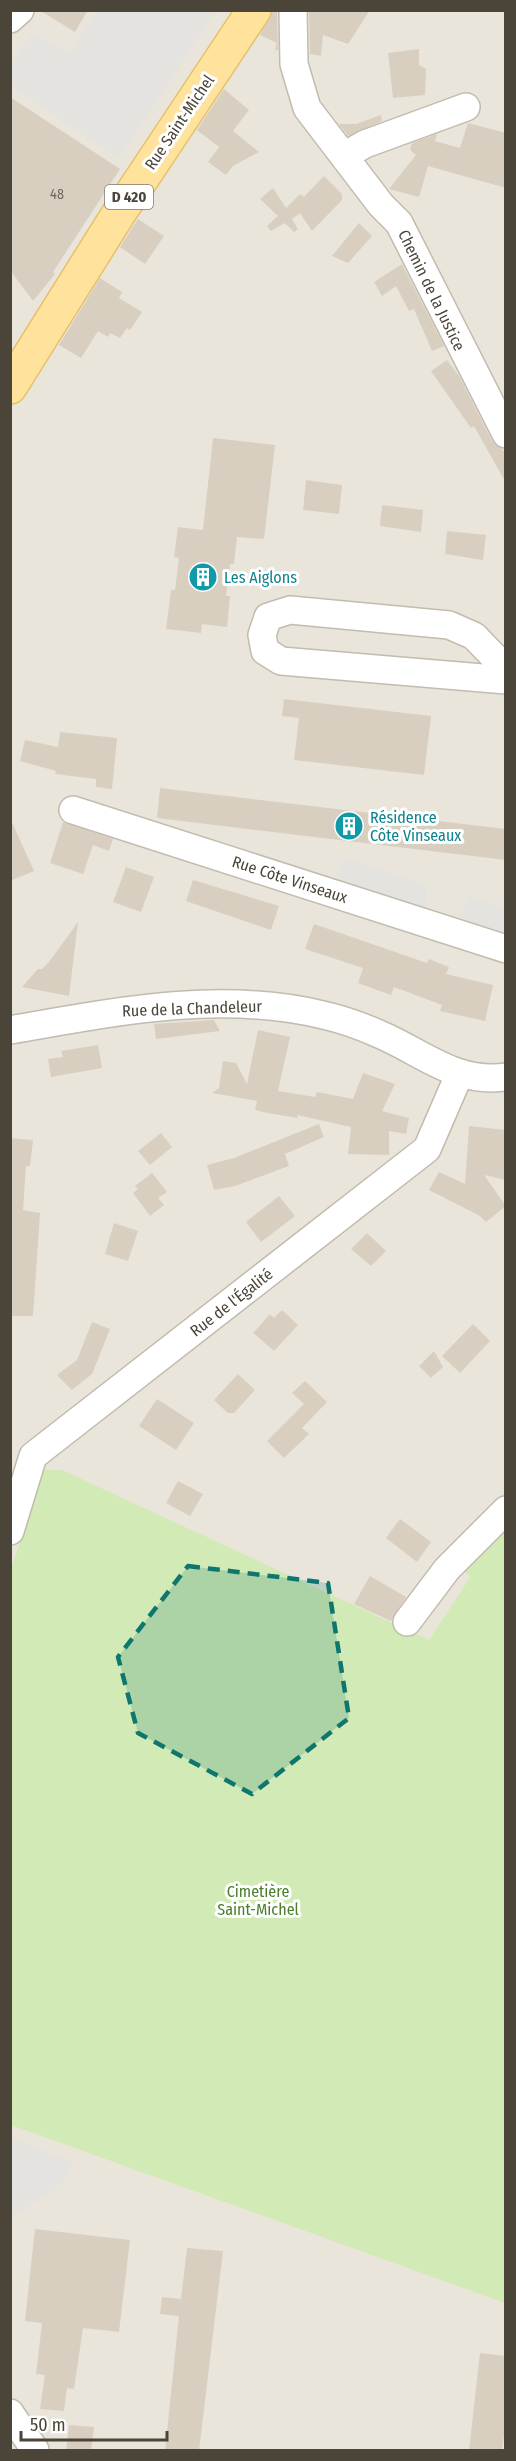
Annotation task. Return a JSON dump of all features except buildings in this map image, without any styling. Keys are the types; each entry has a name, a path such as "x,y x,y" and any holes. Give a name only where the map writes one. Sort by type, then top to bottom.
{"main road":[{"name":"Rue Saint-Michel","path":"10,387 118,213 254,10"}],"street":[{"path":"10,19 20,10"},
{"name":"Chemin de la Justice","path":"293,10 294,64 308,108 381,206 399,223 506,434"},
{"path":"344,156 376,139 466,107"},
{"path":"506,669 474,636 449,626 290,610 268,617 262,635 265,651 281,661 506,680"},
{"name":"Rue Côte Vinseaux","path":"73,810 506,949"},
{"name":"Rue de la Chandeleur","path":"10,1030 125,1010 248,1003 325,1015 379,1034 459,1075 506,1077"},
{"name":"Rue de l'Égalité","path":"10,1531 33,1456 427,1149 459,1075"},
{"path":"407,1622 447,1569 506,1510"},
{"path":"10,2413 35,2451"}],"highlighted area":[{"path":"188,1566 328,1583 349,1718 252,1794 138,1733 118,1657"}],"shaded area":[{"path":"11,11 505,11 505,2450 11,2450"},
{"path":"97,11 215,11 119,158 11,86 11,64 33,33 70,53"},
{"path":"344,858 427,885 426,915 335,886"},
{"path":"469,896 505,910 505,942 459,927"},
{"path":"11,2137 75,2163 59,2186 11,2218"}],"green space":[{"name":"Cimetière Saint-Michel","path":"43,1470 62,1470 429,1640 471,1576 457,1567 505,1518 505,2303 11,2125 10,1573"}],"place":[{"name":"Les Aiglons","path":"203,577"},
{"name":"Résidence Côte Vinseaux","path":"349,826"}]}
